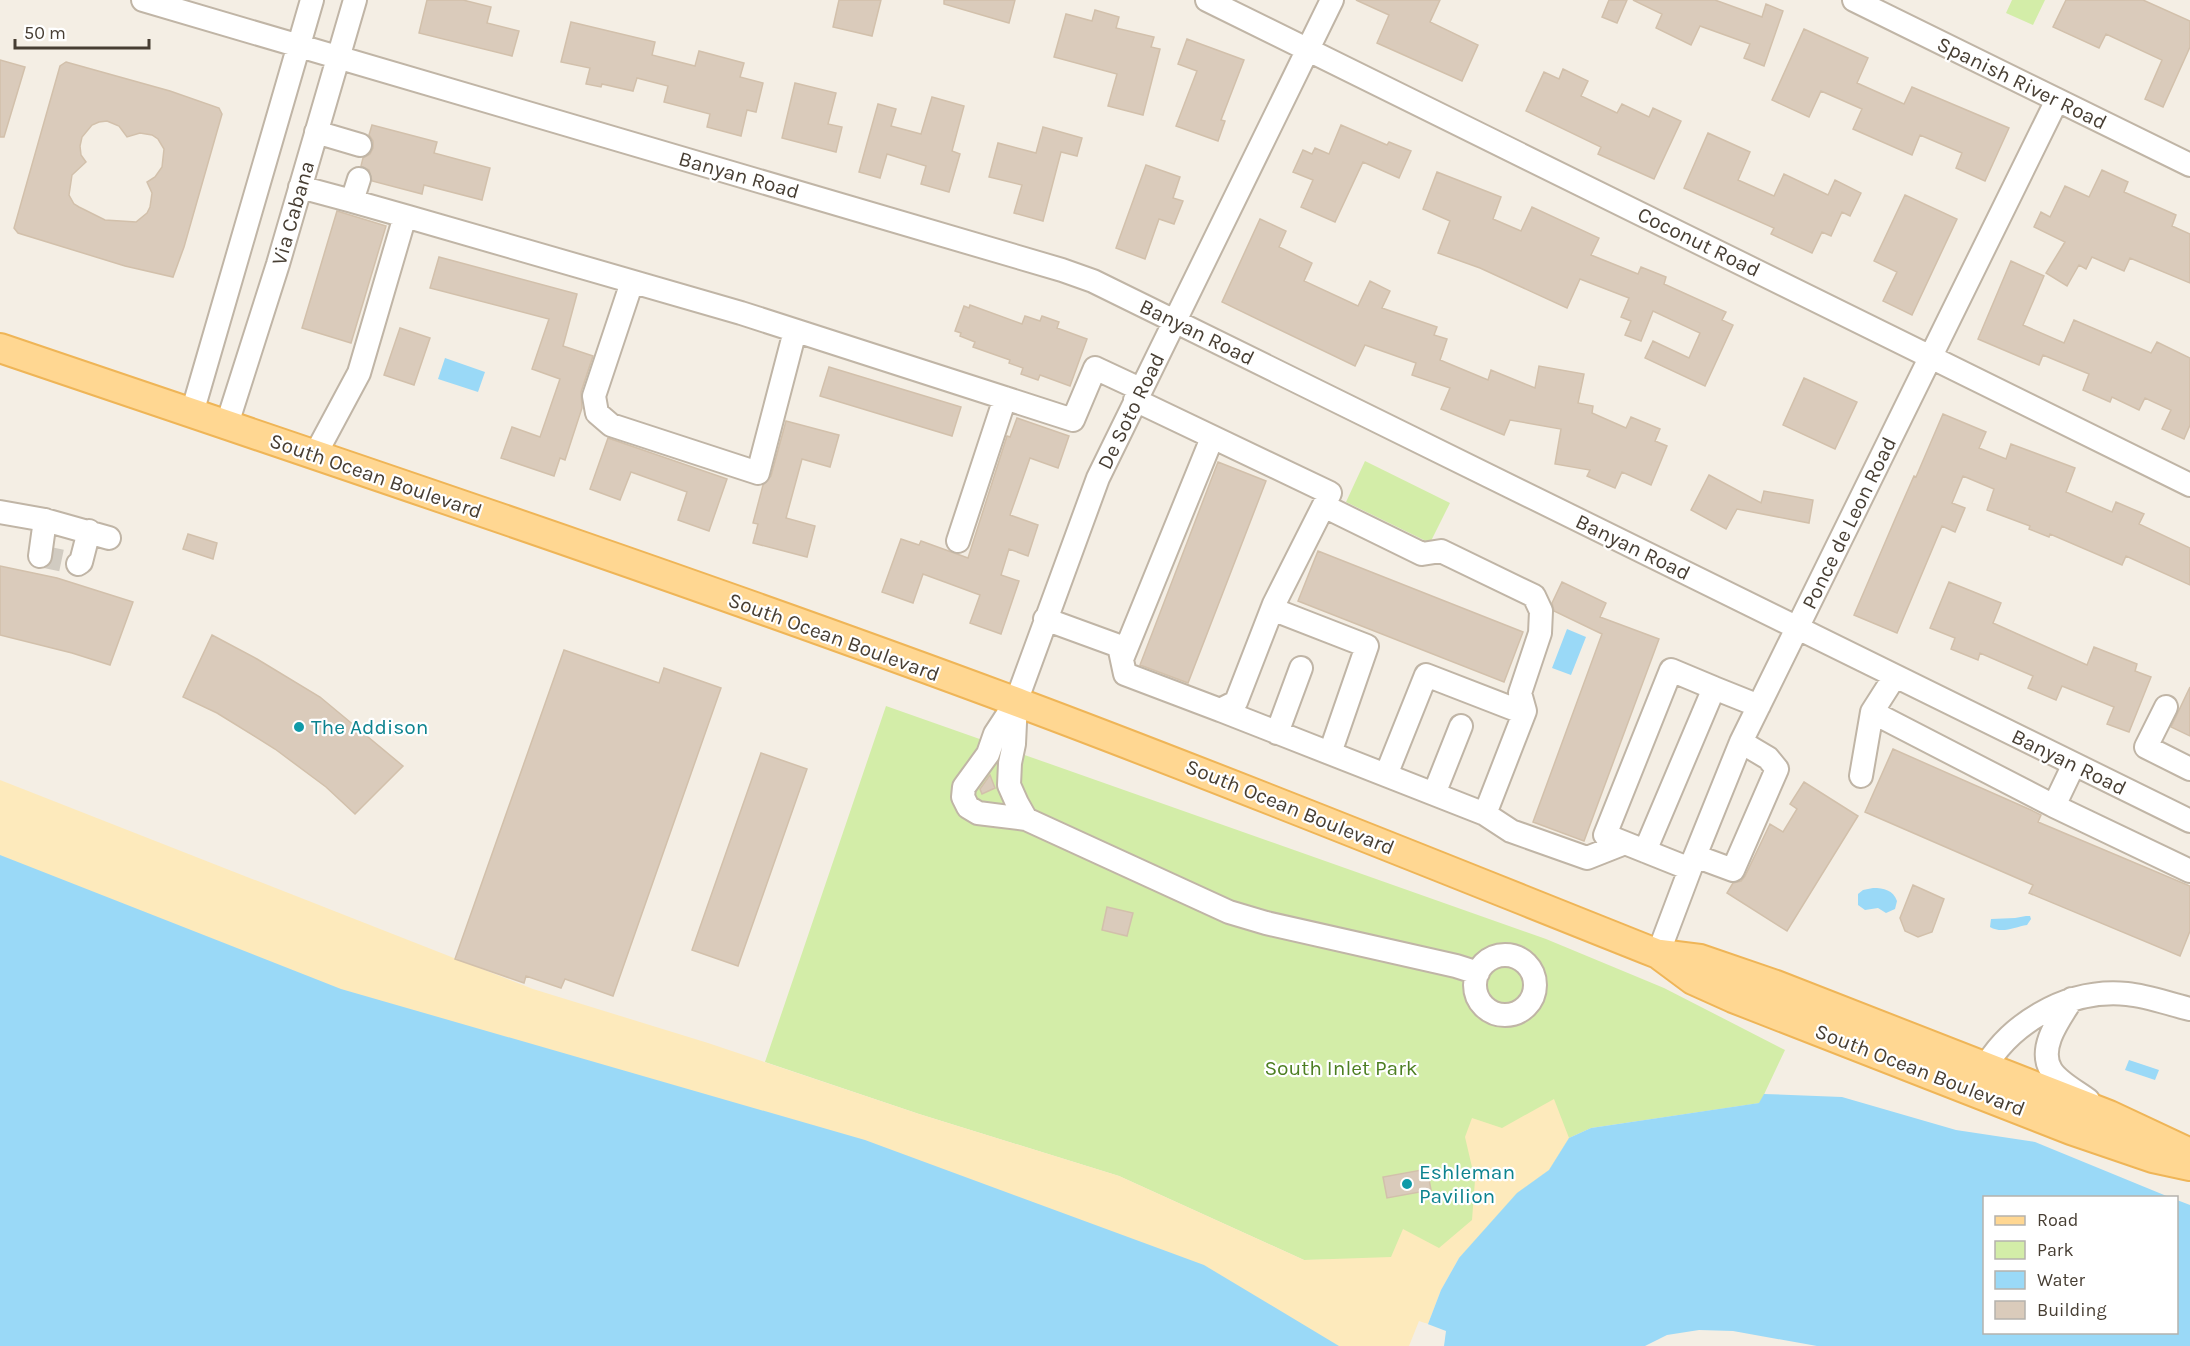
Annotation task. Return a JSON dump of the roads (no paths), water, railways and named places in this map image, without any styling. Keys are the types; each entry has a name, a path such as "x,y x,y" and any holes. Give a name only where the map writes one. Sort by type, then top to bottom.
{"main road":[{"name":"South Ocean Boulevard","path":"0,348 227,424 731,599 1016,702 1197,770 1658,954 1700,959 1776,985 2113,1144 2153,1158 2190,1166"},
{"name":"South Ocean Boulevard","path":"1979,1079 2109,1114 2190,1153"}],"street":[{"name":"Banyan Road","path":"143,0 1094,281 2190,821"},
{"name":"Via Cabana","path":"192,413 312,0"},
{"name":"Via Cabana","path":"227,424 278,264 355,0"},
{"name":"Coconut Road","path":"1207,0 2190,485"},
{"name":"De Soto Road","path":"1016,702 1090,497 1332,0"},
{"name":"Spanish River Road","path":"1854,0 2190,165"},
{"name":"Ponce de Leon Road","path":"1658,954 1741,742 2057,100"},
{"path":"316,132 360,145"},
{"path":"352,201 359,179"},
{"path":"300,187 795,331 1073,420 1095,368 1212,438 1330,493 1272,609 1236,702 1220,710"},
{"path":"315,455 359,373 405,216"},
{"path":"632,282 594,396 597,413 611,425 758,473 795,331"},
{"path":"958,541 1005,398"},
{"path":"1122,659 1212,438"},
{"path":"1324,506 1422,554 1442,551 1534,596 1542,612 1540,633 1520,693 1524,713 1485,814"},
{"path":"0,512 45,520 99,535 78,564"},
{"path":"40,555 45,520"},
{"path":"1272,609 1367,646 1330,753"},
{"path":"1045,619 1119,646 1125,674 1485,814 1511,831 1587,858 1635,847"},
{"path":"1277,733 1301,668"},
{"path":"1741,742 1768,758 1777,769 1733,870 1692,863 1635,847 1605,835 1671,670 1759,706"},
{"path":"1386,776 1426,675 1524,713"},
{"path":"1861,776 1872,712 1895,676"},
{"path":"1635,847 1714,688"},
{"path":"1016,702 1009,785 1026,819"},
{"path":"1016,702 995,734 988,754 964,787 963,797 968,807 978,813 1026,819 1229,912 1266,923 1478,973"},
{"path":"2166,707 2146,747 2190,769"},
{"path":"1872,712 2054,806 2190,872"},
{"path":"1434,794 1461,726"},
{"path":"2054,806 2074,764"},
{"path":"1979,1079 1995,1053 2018,1030 2042,1013 2072,999 2127,994 2190,1009"},
{"path":"2072,999 2051,1034 2047,1054 2049,1065 2059,1079 2109,1114"}],"water":[{"path":"445,358 485,372 478,392 438,379"},
{"path":"1567,629 1586,637 1571,675 1552,668"},
{"path":"0,855 341,989 865,1140 1204,1265 1339,1346 0,1346"},
{"path":"1873,888 1891,892 1897,901 1895,909 1886,913 1878,908 1865,910 1858,905 1858,894 1863,890"},
{"path":"2030,916 2031,919 2027,925 2004,930 1990,927 1991,919"},
{"path":"2129,1060 2159,1070 2155,1080 2125,1070"},
{"path":"1764,1094 1842,1097 1956,1130 2035,1142 2167,1196 1983,1196 1983,1334 2178,1334 2178,1200 2190,1205 2190,1346 1817,1346 1733,1331 1699,1330 1667,1335 1645,1346 1428,1346 1428,1324 1441,1290 1459,1258 1517,1193 1549,1170 1569,1138 1591,1128 1759,1103"}],"tunnel":[{"path":"40,556 78,564"}],"place":[{"name":"The Addison","path":"299,727"},
{"name":"Eshleman Pavilion","path":"1407,1184"}],"park label":[{"name":"South Inlet Park","path":"1341,1068"}]}
